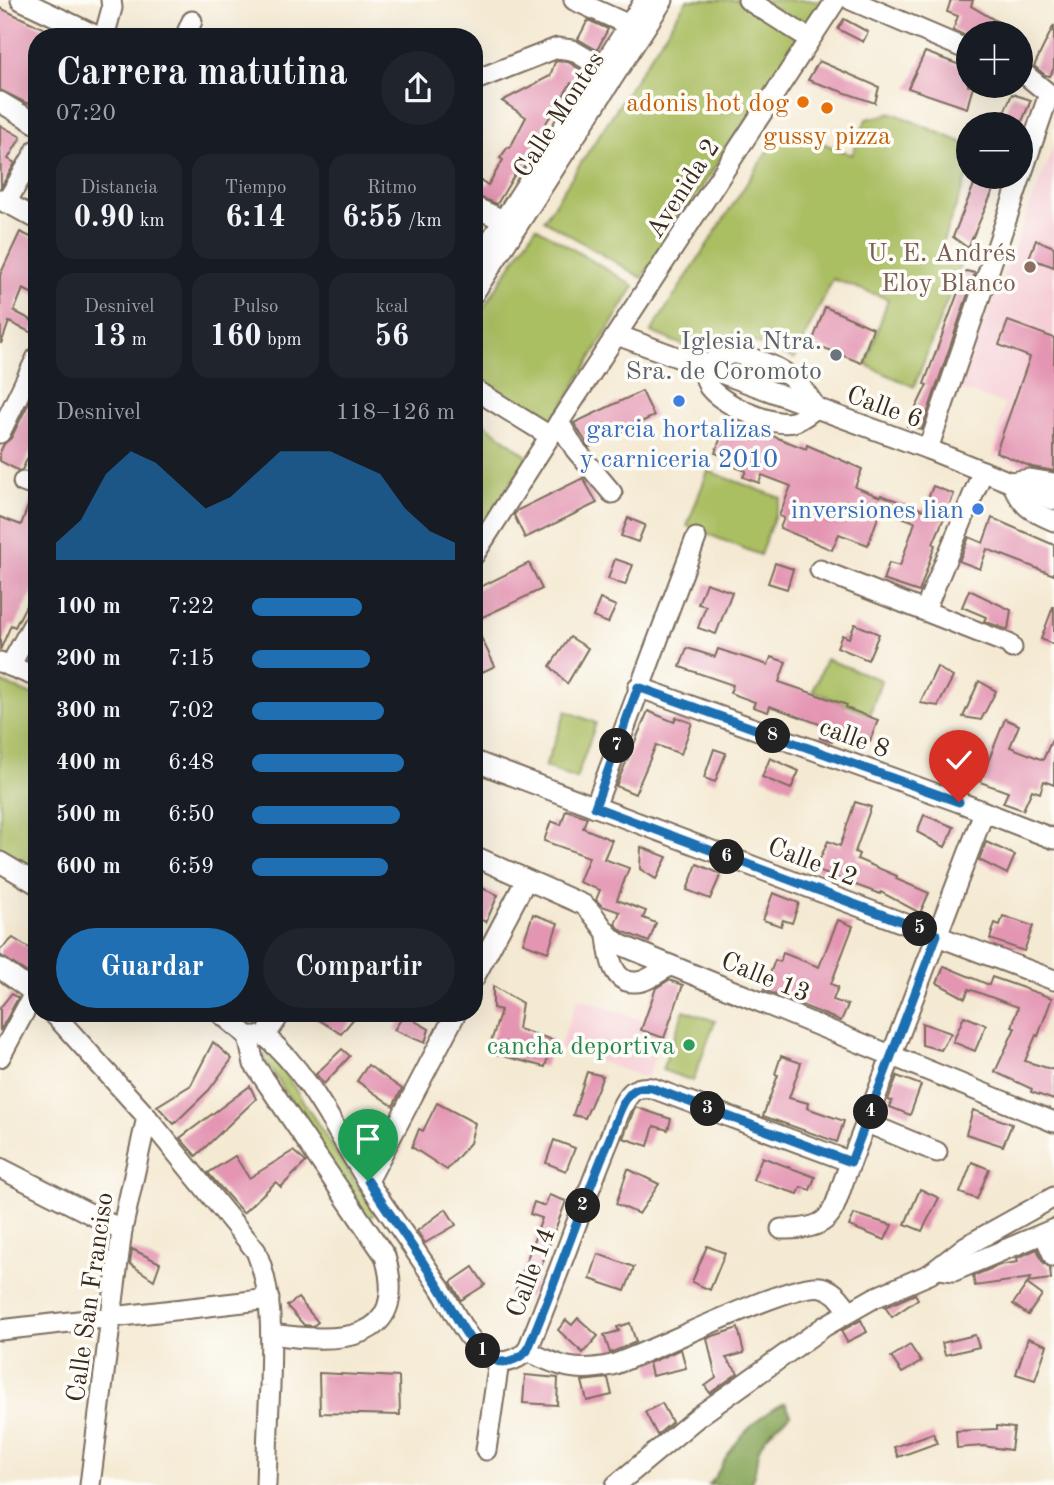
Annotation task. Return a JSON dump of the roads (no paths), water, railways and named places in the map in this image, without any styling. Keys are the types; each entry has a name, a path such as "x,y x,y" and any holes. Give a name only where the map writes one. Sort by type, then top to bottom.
{"street":[{"path":"21,0 82,28"},
{"path":"104,28 112,8 111,0"},
{"path":"575,0 629,25"},
{"name":"Calle Montes","path":"483,251 645,0"},
{"name":"Calle Montes","path":"483,279 663,0"},
{"path":"748,0 810,39"},
{"name":"Avenida 2","path":"483,541 836,0"},
{"path":"851,0 956,45"},
{"path":"483,77 556,48 572,50 601,67"},
{"path":"928,449 1052,91 1033,80"},
{"path":"0,102 28,119"},
{"path":"28,163 3,201 28,214"},
{"path":"483,211 503,220"},
{"name":"Calle 6","path":"617,335 928,449 1054,500"},
{"path":"702,366 708,386 720,398 735,407 779,423 792,422 816,408"},
{"path":"0,433 28,375"},
{"path":"483,394 554,429 575,449 612,493"},
{"path":"925,610 983,471"},
{"path":"1054,483 1030,479 1011,482 1022,503 1030,511 1054,521"},
{"path":"595,807 696,538"},
{"path":"820,570 1009,644 1012,648"},
{"path":"28,630 5,664 28,673"},
{"name":"calle 8","path":"638,687 1054,839"},
{"name":"Calle 12","path":"483,764 1054,980"},
{"path":"781,1228 812,1228 825,1221 836,1205 984,812"},
{"name":"Calle 13","path":"483,860 584,905 594,913 607,936 621,945 1054,1122"},
{"path":"0,862 28,879"},
{"path":"483,961 526,880"},
{"path":"607,936 614,971 623,978 634,983 671,966"},
{"path":"0,968 28,986"},
{"path":"0,1057 28,1006"},
{"path":"62,1022 146,1117 256,1251 264,1271 271,1334 266,1485"},
{"name":"Calle 14","path":"234,1022 285,1053 321,1104 473,1342 489,1358 499,1362 519,1358 527,1351 553,1290 596,1172 625,1103 633,1091 644,1087 652,1088 851,1162"},
{"path":"271,1334 329,1340 357,1335 380,1321 389,1304 391,1278 385,1256 254,1064 257,1036 272,1022"},
{"path":"368,1181 451,1022"},
{"name":"Calle San Franciso","path":"90,1485 122,1230 146,1117"},
{"path":"867,1123 937,1152"},
{"path":"0,1168 122,1230"},
{"path":"616,1485 726,1396 849,1311 940,1269 966,1246 1054,1197"},
{"path":"940,1269 954,1271 1049,1231 1054,1257"},
{"path":"527,1351 571,1369 583,1370 612,1365 767,1301 815,1286 833,1292 849,1311"},
{"path":"0,1330 269,1300"},
{"path":"486,1450 499,1362"}],"place":[{"name":"adonis hot dog","path":"803,102"},
{"name":"gussy pizza","path":"827,108"},
{"name":"U. E. Andrés Eloy Blanco","path":"1030,267"},
{"name":"Iglesia Ntra. Sra. de Coromoto","path":"836,355"},
{"name":"garcia hortalizas y carniceria 2010","path":"679,401"},
{"name":"inversiones lian","path":"978,509"},
{"name":"cancha deportiva","path":"689,1045"}]}
